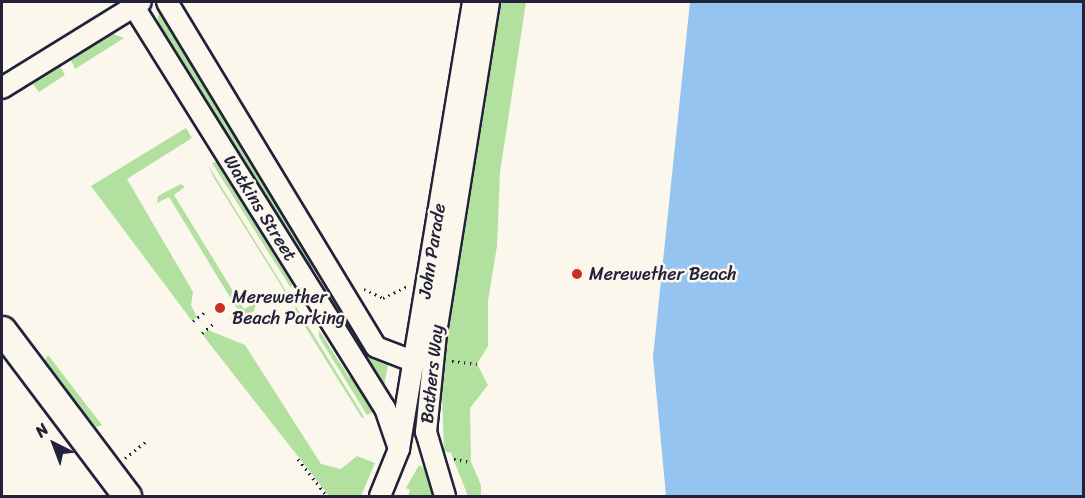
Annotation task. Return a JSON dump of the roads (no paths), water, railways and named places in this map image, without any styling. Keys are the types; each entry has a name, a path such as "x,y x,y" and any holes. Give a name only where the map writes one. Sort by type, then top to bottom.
{"main road":[{"path":"2,330 127,496"}],"street":[{"name":"Watkins Street","path":"167,2 376,347 415,362"},
{"name":"John Parade","path":"380,496 399,449 473,2"},
{"name":"Bathers Way","path":"446,496 426,432 436,333 489,2"},
{"name":"Watkins Street","path":"135,3 386,408 399,449"},
{"path":"2,88 135,3"}],"water":[{"path":"690,2 1083,2 1083,496 666,496 653,357"}],"place":[{"name":"Merewether Beach","path":"577,274"},
{"name":"Merewether Beach Parking","path":"220,308"}]}
